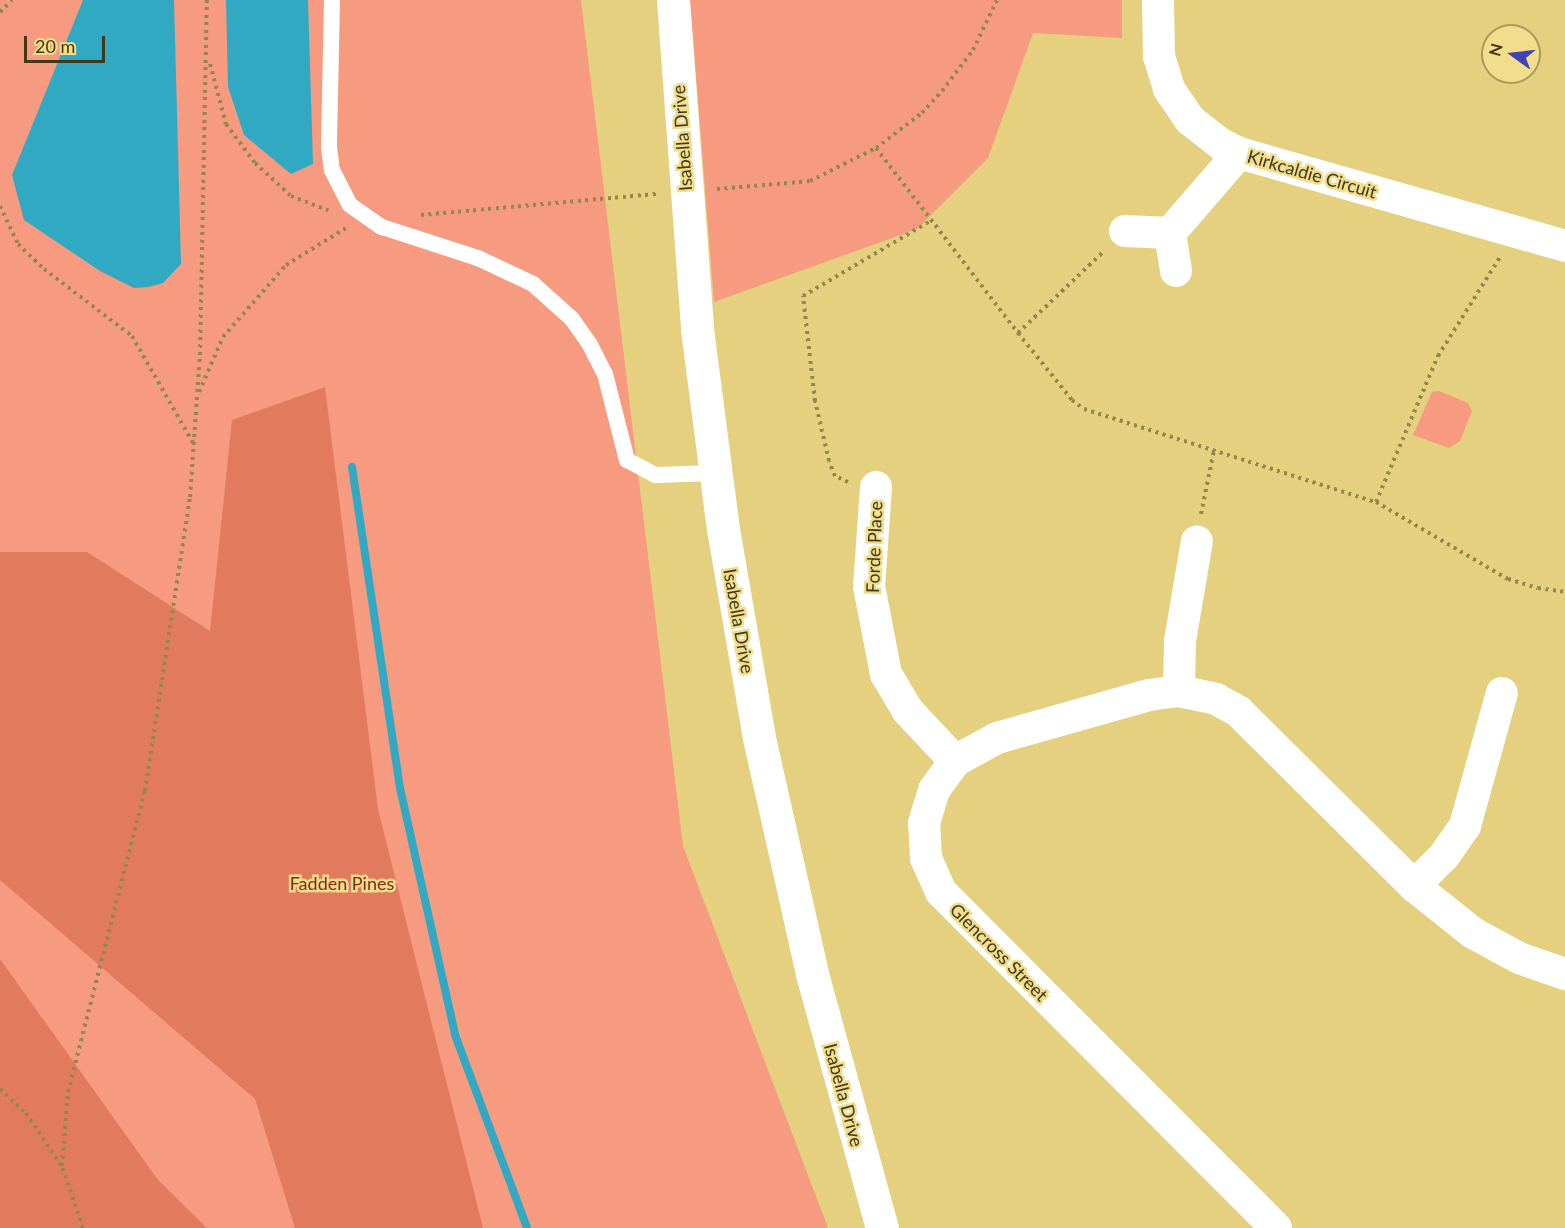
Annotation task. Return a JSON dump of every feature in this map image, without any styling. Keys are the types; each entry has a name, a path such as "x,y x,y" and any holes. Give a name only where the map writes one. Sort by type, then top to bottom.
{"main road":[{"name":"Isabella Drive","path":"673,0 682,165 716,473 759,738 812,975 882,1228"}],"street":[{"name":"Kirkcaldie Circuit","path":"1158,0 1159,56 1169,89 1190,120 1239,153 1565,246"},
{"path":"1176,271 1170,232 1239,153"},
{"path":"1125,231 1170,232"},
{"name":"Forde Place","path":"876,487 869,586 886,674 908,711 956,761"},
{"path":"1179,691 1180,641 1197,541"},
{"name":"Glencross Street","path":"1276,1228 942,892 926,858 924,823 934,790 956,761 997,738 1149,695 1179,691 1216,699 1239,712 1414,886 1473,933 1519,958 1565,974"},
{"path":"1414,886 1444,856 1465,826 1502,693"}],"lane":[{"path":"332,0 329,147 332,170 340,191 362,221 478,258 533,284 572,319 589,343 605,374 627,460 656,475 716,473"}],"path":[{"path":"0,12 12,0"},
{"path":"62,1166 71,1076 145,791 171,636 198,395 208,59 207,0"},
{"path":"208,59 226,124 255,163 291,196 362,221"},
{"path":"876,148 1018,333 1072,400 1084,409 1376,502 1508,579 1530,587 1565,591"},
{"path":"0,207 18,244 44,269 132,336 194,444"},
{"path":"876,487 841,481 829,461 815,401 803,296 932,220"},
{"path":"198,395 223,337 286,265 362,221"},
{"path":"1018,333 1125,231"},
{"path":"1376,502 1438,356 1515,232"},
{"path":"1197,541 1214,450"},
{"path":"0,1089 26,1113 62,1166 84,1228"}],"green space":[{"name":"Fadden Pines","path":"0,0 581,0 683,846 828,1228 0,1228"},
{"path":"690,0 1122,0 1122,38 1033,33 988,158 917,229 714,302"},
{"path":"325,387 378,809 483,1228 295,1228 255,1099 0,880 0,552 87,552 210,631 232,420"},
{"path":"1439,391 1468,403 1472,411 1460,441 1449,448 1413,435 1432,392"},
{"path":"0,959 158,1180 207,1228 0,1228"}],"water":[{"path":"83,0 174,0 181,264 163,283 148,287 134,288 100,271 24,220 12,175"},
{"path":"226,0 308,0 313,164 291,174 244,135 228,87"}],"waterway":[{"path":"352,467 400,788 455,1035 527,1228"}]}
